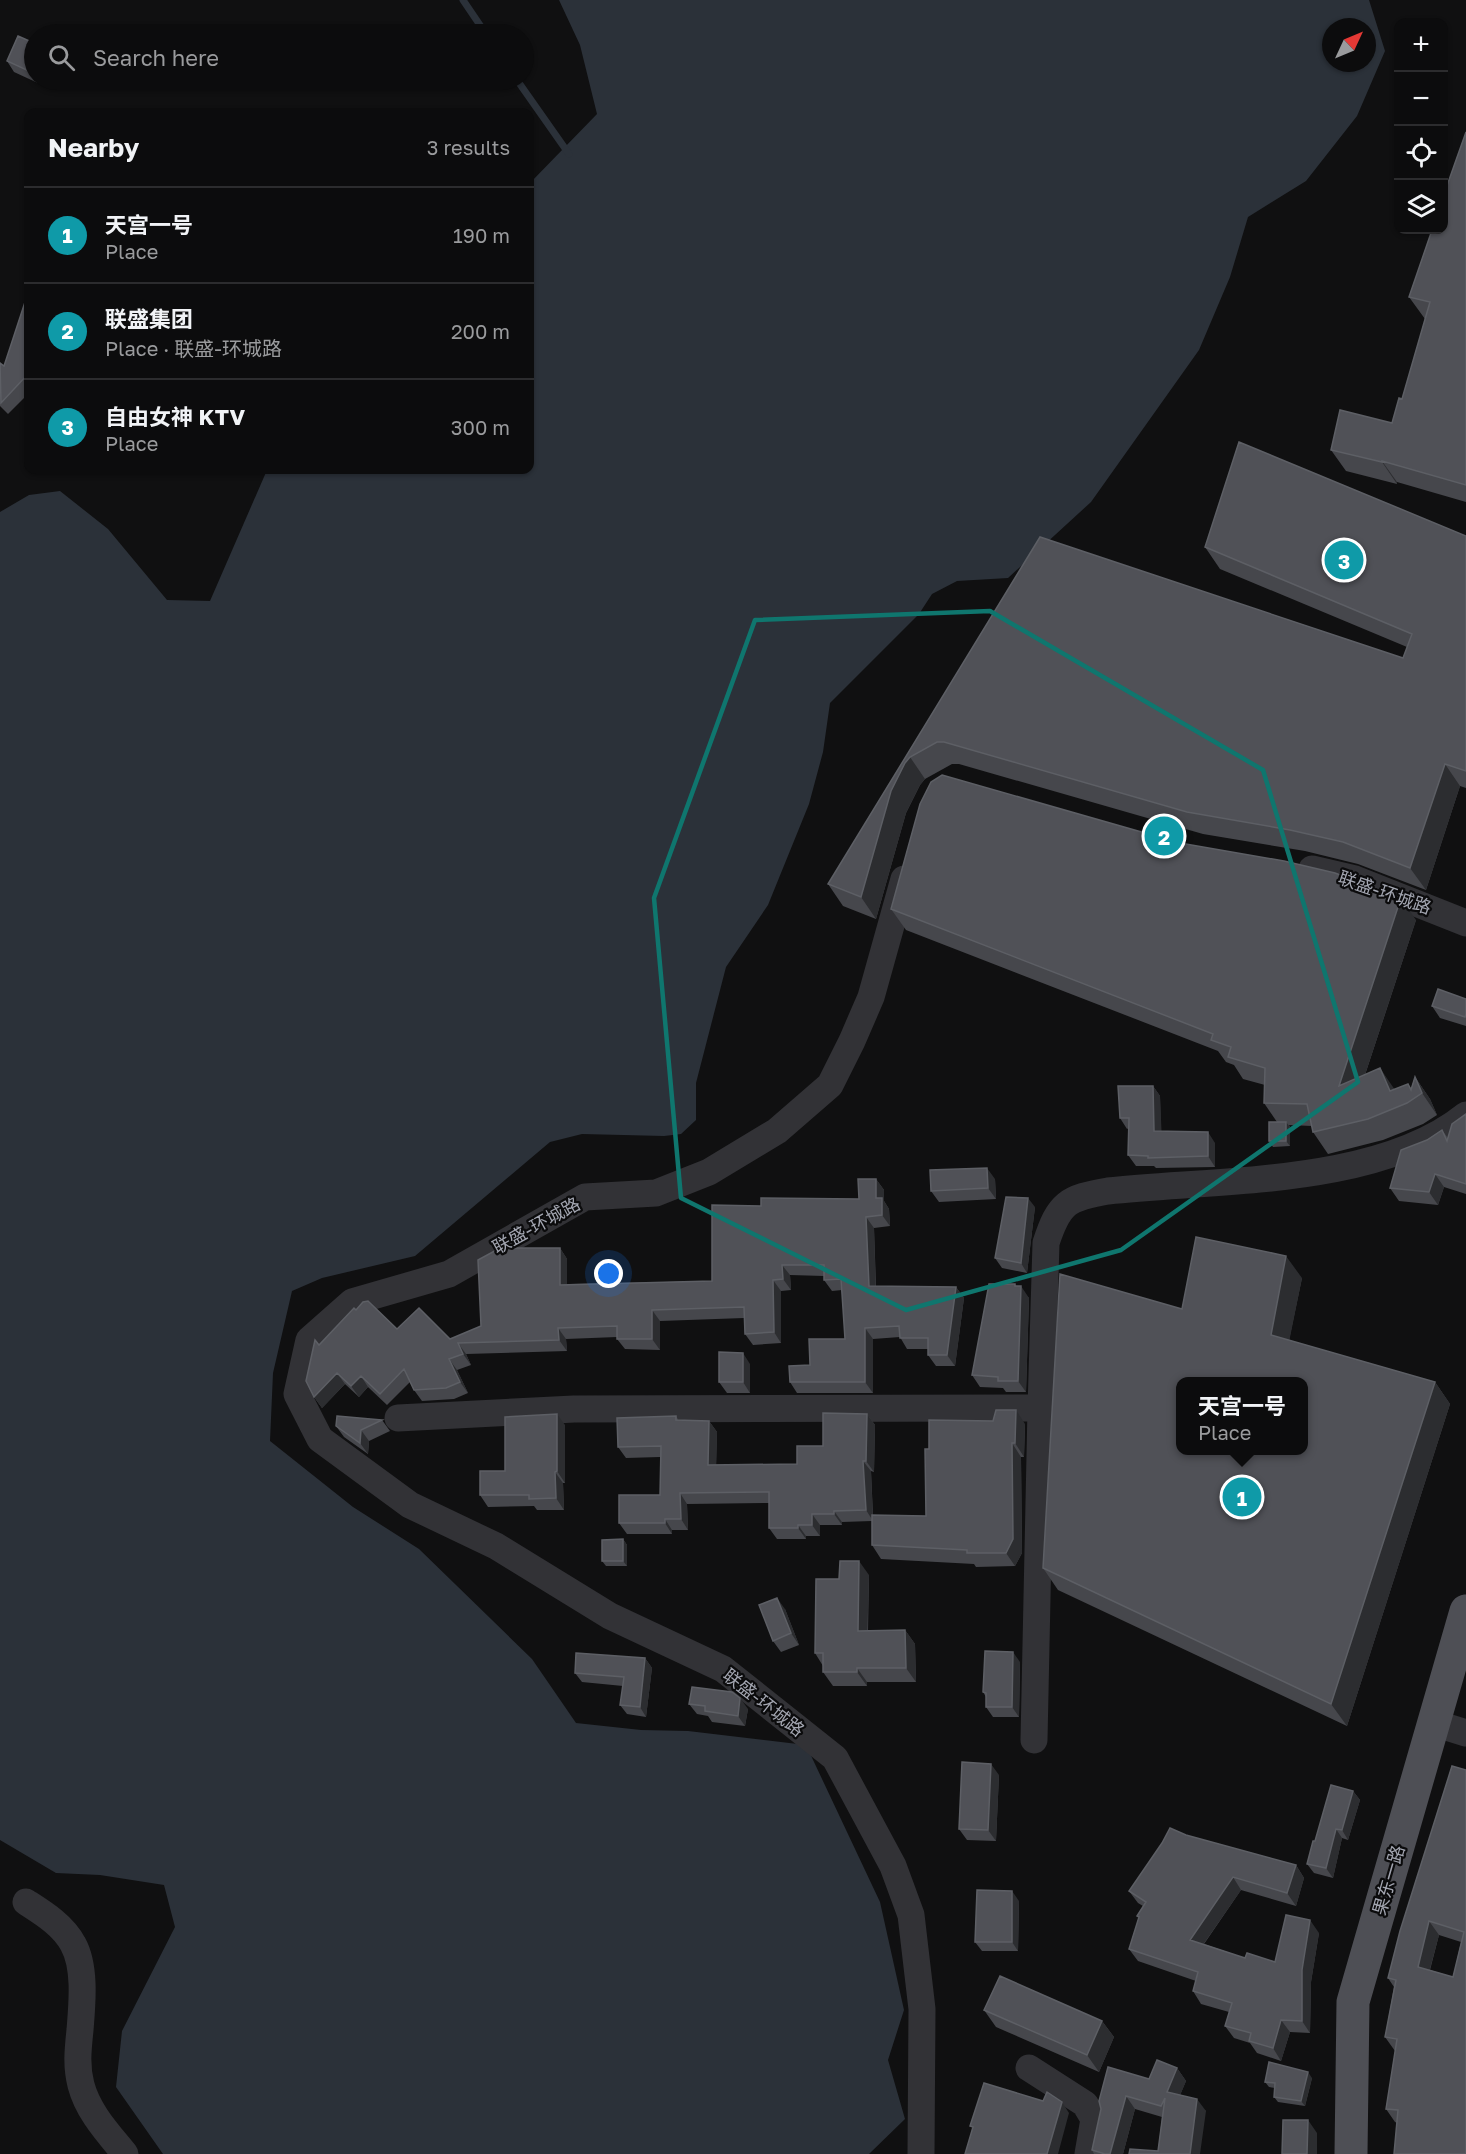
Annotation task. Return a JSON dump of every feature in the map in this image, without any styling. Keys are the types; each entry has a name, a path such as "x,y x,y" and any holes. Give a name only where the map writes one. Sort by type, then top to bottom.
{"main road":[{"name":"果东一路","path":"1351,2154 1353,2002 1466,1611"}],"street":[{"name":"联盛-环城路","path":"910,854 871,997 830,1085 777,1131 709,1172 656,1192 585,1197 449,1274 352,1302 309,1340 297,1394 320,1439 410,1504 496,1546 610,1616 723,1669 835,1758 893,1866 911,1915 922,2009 921,2154"},
{"name":"联盛-环城路","path":"1290,865 1355,879 1466,923"},
{"path":"1034,1740 1046,1243 1052,1224 1065,1204 1087,1194 1108,1191 1293,1175 1349,1166 1417,1146 1448,1129 1466,1115"},
{"path":"398,1418 574,1409 1041,1407"},
{"path":"1434,1723 1466,1733"},
{"path":"26,1902 54,1921 73,1944 80,1970 82,2001 77,2060 81,2086 91,2110 125,2154"},
{"path":"1029,2068 1085,2104 1094,2119 1088,2154"}],"highlighted area":[{"path":"990,611 1263,770 1358,1082 1121,1250 906,1310 681,1198 654,898 755,620"}],"shaded area":[{"path":"559,0 1369,0 1375,18 1322,18 1322,72 1376,72 1357,116 1306,181 1248,217 1230,277 1199,350 1091,502 1008,578 957,581 932,594 919,614 830,703 823,752 809,804 768,905 726,967 696,1083 696,1120 681,1134 664,1136 582,1134 550,1142 415,1256 322,1278 292,1291 273,1373 270,1441 353,1507 419,1549 532,1659 576,1723 641,1730 688,1731 806,1745 880,1902 904,2010 888,2060 905,2119 869,2154 163,2154 116,2087 122,2031 175,1927 164,1885 100,1875 56,1873 0,1840 0,512 29,495 60,491 108,529 167,600 210,601 265,474 534,474 534,179 597,114 580,45"},
{"path":"1376,22 1385,51 1376,72"}],"building":[{"path":"18,36 24,39 24,69 7,61"},
{"path":"1466,132 1466,485 1382,461 1331,450 1340,410 1392,423 1399,398 1402,399 1430,302 1409,297 1431,234 1448,234 1448,183"},
{"path":"24,305 24,378 1,403 0,363 4,366"},
{"path":"1239,442 1466,536 1466,771 1445,764 1410,868 1343,842 1187,812 944,742 937,742 910,757 891,791 861,897 828,884 1040,537 1403,658 1412,634 1205,547"},
{"path":"942,775 1180,843 1284,861 1335,873 1401,898 1339,1086 1380,1068 1390,1091 1408,1084 1411,1090 1415,1077 1422,1093 1407,1103 1368,1119 1313,1132 1307,1104 1264,1103 1265,1068 1228,1057 1231,1047 1211,1040 1213,1034 891,909 920,804 931,782"},
{"path":"1438,989 1466,999 1465,1017 1432,1006"},
{"path":"1118,1086 1153,1086 1154,1131 1208,1132 1208,1156 1148,1158 1148,1156 1128,1155 1129,1118 1120,1118"},
{"path":"1466,1114 1466,1184 1435,1174 1429,1192 1390,1188 1401,1150 1427,1140 1442,1130 1447,1141 1452,1124"},
{"path":"1269,1122 1286,1122 1286,1141 1269,1141"},
{"path":"987,1168 988,1188 931,1191 930,1170"},
{"path":"858,1179 876,1179 876,1198 882,1198 882,1215 866,1217 869,1286 956,1287 947,1355 928,1355 928,1338 900,1338 899,1326 865,1328 865,1382 790,1382 789,1366 810,1365 809,1339 845,1339 841,1279 824,1280 824,1265 782,1265 783,1279 773,1280 774,1332 745,1334 744,1307 652,1310 652,1339 617,1339 617,1326 558,1328 559,1340 458,1343 463,1354 449,1359 460,1382 446,1388 414,1390 404,1369 380,1394 361,1376 351,1386 337,1373 314,1397 306,1381 315,1340 319,1345 354,1308 356,1310 363,1302 368,1301 397,1329 419,1308 450,1339 481,1326 478,1260 500,1248 560,1248 560,1285 712,1281 712,1205 761,1206 761,1198 859,1199"},
{"path":"1006,1197 1028,1198 1021,1263 995,1258"},
{"path":"1196,1237 1286,1256 1271,1335 1435,1382 1331,1704 1043,1568 1060,1274 1182,1309"},
{"path":"989,1284 1021,1286 1018,1381 998,1381 998,1377 972,1375"},
{"path":"719,1352 743,1353 743,1382 719,1382"},
{"path":"996,1410 1016,1410 1015,1443 1012,1443 1013,1539 1006,1553 967,1553 967,1550 872,1545 872,1515 926,1516 925,1449 929,1449 929,1420 993,1421"},
{"path":"823,1413 867,1414 866,1461 863,1461 866,1510 812,1514 812,1525 798,1525 798,1528 769,1528 769,1492 680,1493 681,1519 665,1519 665,1523 619,1523 619,1495 660,1495 661,1446 618,1447 617,1418 676,1416 676,1420 709,1421 708,1465 797,1464 797,1446 823,1446"},
{"path":"557,1414 556,1498 529,1499 529,1495 480,1495 480,1471 505,1471 505,1417"},
{"path":"337,1416 382,1420 361,1430 360,1443 336,1426"},
{"path":"623,1539 623,1561 602,1561 602,1540"},
{"path":"840,1561 859,1561 858,1631 905,1630 906,1668 857,1668 857,1672 823,1672 823,1653 815,1653 816,1579 839,1579"},
{"path":"777,1598 791,1633 773,1641 759,1605"},
{"path":"985,1651 1013,1652 1012,1707 986,1707 986,1693 983,1692"},
{"path":"576,1653 645,1658 640,1707 620,1705 624,1677 575,1673"},
{"path":"692,1687 732,1692 740,1698 738,1716 705,1711 705,1706 689,1704"},
{"path":"962,1762 991,1764 988,1830 959,1829"},
{"path":"1452,1766 1466,1770 1466,2154 1394,2154 1398,2110 1386,2109 1397,2039 1385,2037 1396,1980 1388,1978 1400,1931","holes":["1429,1921 1464,1932 1453,1977 1418,1967"]},
{"path":"1331,1785 1353,1791 1342,1830 1336,1829 1326,1868 1307,1864"},
{"path":"1170,1828 1186,1835 1296,1865 1287,1893 1233,1877 1190,1940 1245,1958 1247,1953 1275,1962 1286,1915 1310,1920 1302,1970 1302,2021 1281,2020 1273,2048 1249,2041 1251,2033 1225,2026 1232,2003 1193,1991 1198,1972 1129,1949 1139,1917 1137,1916 1146,1902 1129,1891"},
{"path":"977,1890 1012,1891 1012,1942 975,1942"},
{"path":"1000,1976 1102,2021 1087,2055 984,2010"},
{"path":"1157,2060 1177,2068 1167,2092 1197,2099 1190,2154 1129,2154 1130,2149 1158,2151 1165,2098 1161,2106 1126,2096 1110,2154 1092,2150 1101,2109 1099,2101 1108,2067 1149,2079"},
{"path":"1269,2062 1308,2072 1301,2101 1274,2097 1275,2083 1265,2082"},
{"path":"984,2083 1043,2101 1047,2092 1062,2102 1047,2154 965,2154 973,2127 970,2126"},
{"path":"1283,2120 1308,2120 1307,2154 1282,2154"}],"waterway":[{"path":"463,0 479,24"},
{"path":"524,90 569,154"}],"place":[{"name":"自由女神 KTV","path":"1344,560"},
{"name":"联盛集团","path":"1164,836"},
{"name":"天宫一号","path":"1242,1497"}]}
